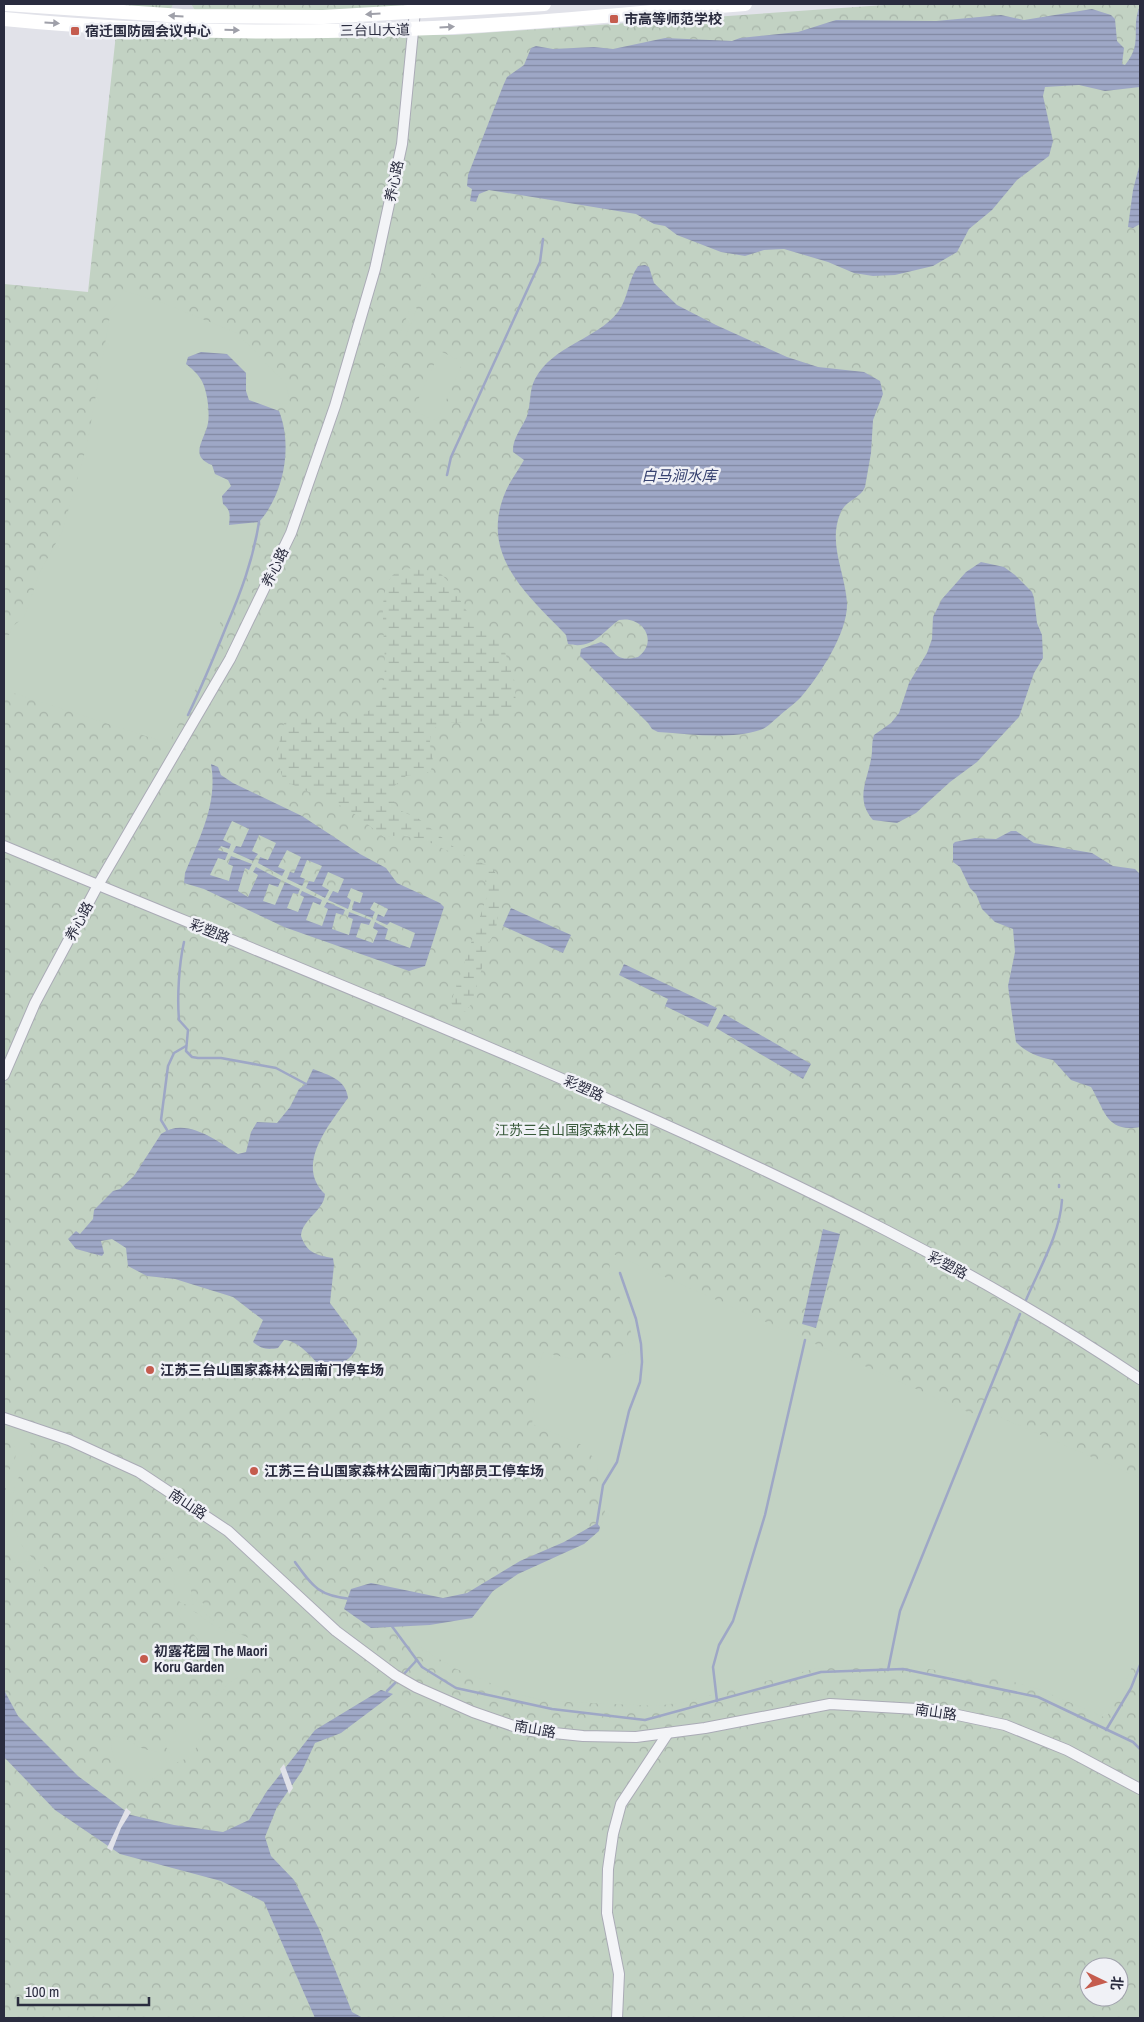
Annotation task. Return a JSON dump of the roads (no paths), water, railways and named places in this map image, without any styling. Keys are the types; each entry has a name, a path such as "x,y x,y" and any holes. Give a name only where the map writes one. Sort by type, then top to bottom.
{"main road":[{"name":"三台山大道","path":"6,4 182,16 323,17 544,4"},
{"name":"三台山大道","path":"4,18 131,27 245,30 413,29 745,4"}],"street":[{"name":"养心路","path":"4,1074 35,1003 98,885 230,659 291,532 335,406 376,268 402,144 415,11"},
{"name":"彩塑路","path":"4,846 524,1062 704,1142 832,1203 963,1273 1103,1354 1140,1379"},
{"name":"南山路","path":"4,1418 69,1440 151,1479 228,1531 336,1631 394,1675 416,1687 473,1712 525,1730 592,1736 636,1737 705,1728 830,1704 934,1710 1005,1725 1067,1750 1140,1790"},
{"path":"617,2018 619,1974 607,1913 608,1869 613,1834 621,1804 668,1733"}],"water":[{"path":"1139,8 1140,87 1105,91 1079,85 1045,87 1043,96 1053,141 1049,156 1017,180 992,210 969,229 957,252 933,266 895,275 873,276 854,273 828,262 784,249 764,250 745,256 721,252 677,235 665,226 654,224 636,214 489,190 479,194 476,202 470,201 472,189 467,186 468,175 503,86 507,77 524,65 531,48 536,46 553,49 594,47 613,49 665,38 732,41 740,38 798,32 836,20 936,21 1001,15 1024,20 1092,9 1111,15 1115,19 1117,41 1124,48 1122,64 1125,65 1134,50"},
{"path":"1140,163 1140,224 1133,228 1128,227 1133,190"},
{"name":"白马涧水库","path":"645,265 649,267 654,283 677,305 787,357 818,367 864,372 880,381 883,394 873,420 871,453 865,487 860,494 842,509 837,525 836,547 847,603 843,627 838,640 824,665 799,700 765,728 748,733 709,736 658,732 652,729 580,656 581,649 601,642 619,657 638,657 644,651 647,644 648,637 645,631 635,622 619,620 591,642 577,645 568,644 566,635 537,605 511,573 503,555 498,536 499,516 505,493 524,460 513,452 513,447 527,416 535,379 552,358 609,322 621,307 638,266"},
{"path":"201,352 227,354 246,373 246,391 249,400 279,411 285,439 284,469 275,498 259,522 229,525 229,513 223,504 222,496 231,486 228,480 215,474 212,465 201,457 199,452 208,423 209,413 202,382 197,374 186,364 188,357"},
{"path":"981,562 1004,567 1032,592 1034,598 1037,623 1042,635 1043,658 1034,673 1019,717 977,762 950,782 916,813 897,823 873,820 863,798 872,756 874,735 891,723 899,713 909,683 927,653 932,639 933,617 942,599 966,572"},
{"path":"211,764 218,767 221,775 233,783 302,816 360,854 386,868 397,883 440,903 444,907 425,966 409,971 284,927 204,889 184,883 185,873 210,806 213,778","holes":["232,821 249,829 241,847 236,846 233,852 253,861 258,854 252,851 259,835 276,843 268,860 260,857 258,863 282,876 285,870 278,867 287,850 301,857 294,873 290,872 287,879 302,886 305,879 300,877 307,860 322,866 314,882 309,881 306,888 325,898 329,890 322,886 328,872 344,879 338,893 333,891 328,900 348,909 351,900 347,897 351,888 363,893 360,903 354,901 352,910 372,918 375,912 370,909 374,902 388,909 384,917 378,914 376,920 387,925 390,922 415,933 410,948 385,939 388,929 375,922 373,928 378,931 373,943 356,937 361,923 369,925 371,920 349,912 348,917 353,919 349,935 332,929 336,913 343,915 345,910 327,902 324,907 328,909 322,926 306,920 313,902 320,905 322,900 302,891 300,895 304,897 298,912 287,908 293,893 298,894 300,889 285,882 275,905 263,901 269,884 278,887 281,880 256,867 253,872 258,875 248,897 238,891 245,868 249,870 252,864 231,856 228,864 233,866 229,881 210,875 218,858 225,860 228,853 218,850 221,846 229,849 231,844 223,840"]},
{"path":"1011,831 1016,831 1034,843 1092,853 1113,866 1135,869 1140,874 1140,1127 1120,1127 1113,1123 1108,1118 1091,1087 1071,1080 1053,1060 1033,1054 1016,1042 1008,986 1015,952 1013,929 995,922 982,909 976,894 970,888 960,867 953,862 953,844 955,842 975,838 996,839"},
{"path":"511,908 571,935 563,953 503,926"},
{"path":"624,964 717,1008 708,1027 665,1006 668,999 619,975"},
{"path":"724,1014 811,1064 803,1079 716,1028"},
{"path":"313,1069 340,1082 347,1092 348,1098 332,1120 318,1145 313,1170 316,1183 325,1194 324,1200 305,1225 301,1236 309,1250 322,1256 333,1258 330,1303 357,1339 357,1345 352,1355 327,1373 302,1348 290,1341 284,1340 278,1348 271,1349 262,1348 253,1342 263,1320 233,1297 175,1279 147,1276 128,1266 126,1248 112,1239 101,1241 104,1253 102,1256 76,1249 68,1239 76,1231 80,1234 93,1219 94,1210 113,1191 120,1189 134,1176 161,1134 171,1129 191,1129 211,1137 238,1154 246,1152 251,1132 257,1122 277,1123 290,1107 299,1089 306,1084"},
{"path":"823,1229 840,1234 816,1328 802,1324"},
{"path":"597,1523 600,1527 599,1531 584,1544 518,1574 493,1591 472,1618 430,1625 371,1628 344,1609 351,1589 371,1583 443,1598 467,1593 520,1561 564,1542"},
{"path":"4,1690 18,1716 78,1776 131,1815 174,1825 223,1832 249,1820 267,1791 315,1730 381,1690 393,1694 341,1733 315,1743 302,1771 277,1807 265,1837 271,1856 294,1880 319,1929 352,2012 363,2018 315,2018 264,1902 221,1881 120,1854 55,1810 4,1757"}],"waterway":[{"path":"447,475 451,457 540,262 543,239"},
{"path":"188,715 241,588 250,563 259,522"},
{"path":"184,942 178,1001 179,1020 188,1030 186,1051 192,1057 221,1058 276,1068 306,1084"},
{"path":"167,1130 161,1120 168,1066 174,1053 186,1046"},
{"path":"1026,1300 1053,1238 1062,1200"},
{"path":"597,1523 603,1485 617,1462 629,1411 640,1382 642,1362 636,1319 620,1273"},
{"path":"888,1670 900,1611 1020,1314"},
{"path":"717,1701 713,1667 719,1645 733,1621 765,1515 805,1340"},
{"path":"295,1562 312,1584 324,1593 351,1599"},
{"path":"391,1625 422,1667 456,1688 552,1709 645,1720 821,1672 903,1669 1038,1697 1133,1742 1140,1749"},
{"path":"402,1676 417,1660"},
{"path":"1106,1730 1131,1688 1140,1665"},
{"path":"387,1691 398,1680"}],"place":[{"name":"市高等师范学校","path":"614,19"},
{"name":"宿迁国防园会议中心","path":"75,31"},
{"name":"江苏三台山国家森林公园南门停车场","path":"150,1370"},
{"name":"江苏三台山国家森林公园南门内部员工停车场","path":"254,1471"},
{"name":"初露花园 The Maori Koru Garden","path":"144,1659"}],"park label":[{"name":"江苏三台山国家森林公园","path":"572,1130"}]}
